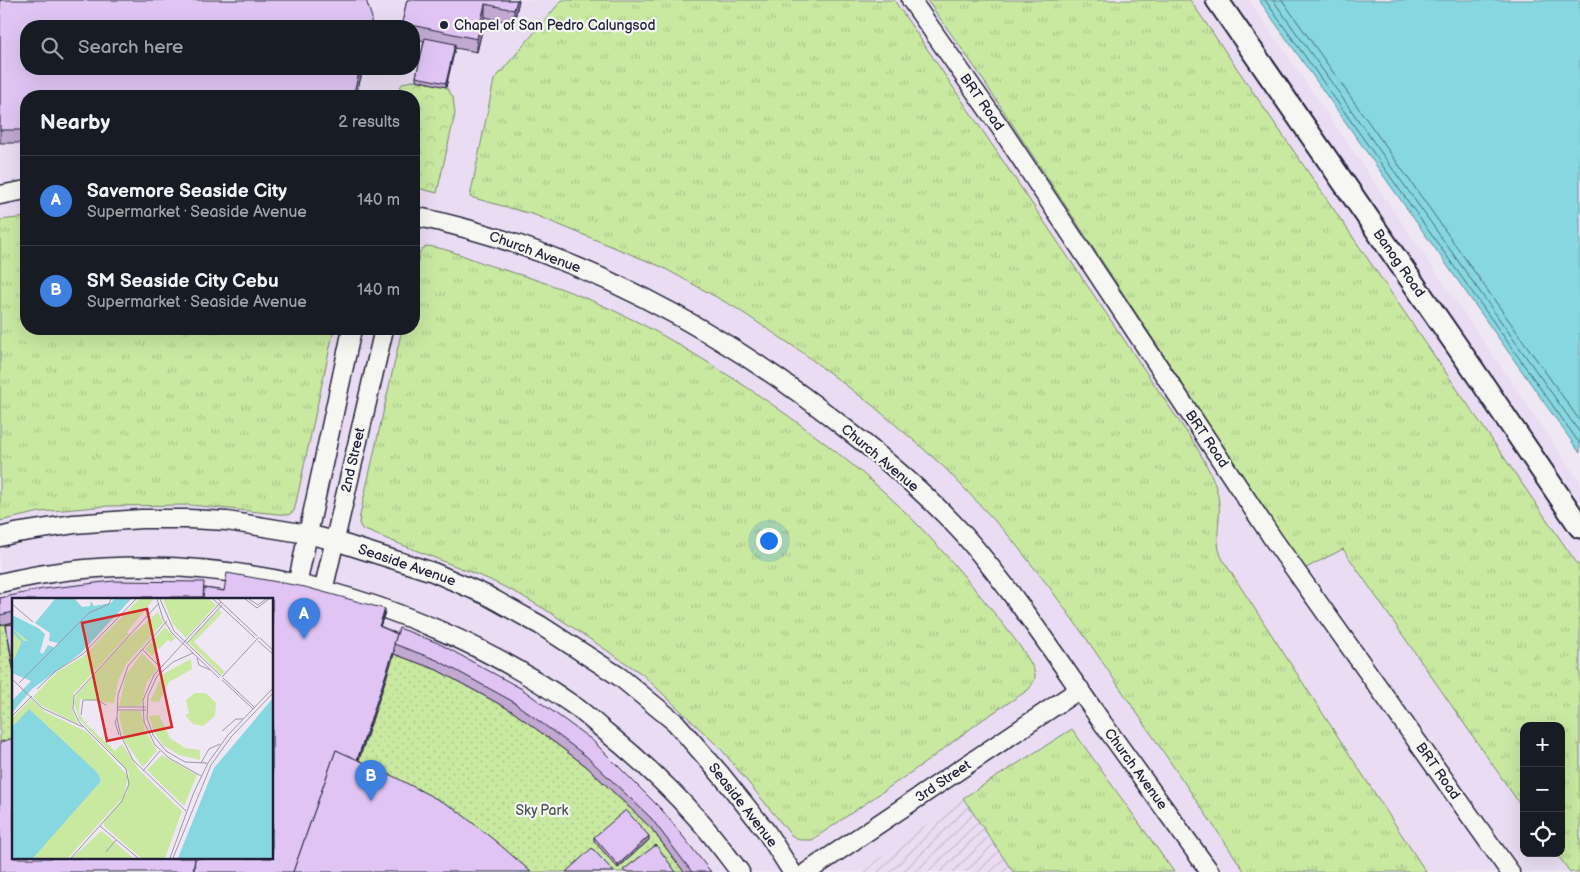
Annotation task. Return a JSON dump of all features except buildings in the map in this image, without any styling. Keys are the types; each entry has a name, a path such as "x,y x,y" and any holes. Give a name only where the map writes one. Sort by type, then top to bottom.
{"street":[{"name":"BRT Road","path":"911,0 1000,127 1273,539 1510,872"},
{"name":"Banog Road","path":"1217,0 1580,527"},
{"path":"0,195 20,191"},
{"name":"Church Avenue","path":"420,217 493,236 563,261 635,293 734,348 818,406 901,472 964,535 1014,597 1210,872"},
{"name":"2nd Street","path":"297,584 306,534 351,335"},
{"name":"2nd Street","path":"324,591 383,335"},
{"name":"Seaside Avenue","path":"0,537 74,524 150,519 227,521 306,534 335,541 433,572 486,595 540,625 620,676 676,723 722,776 766,832 792,872"},
{"path":"0,583 74,571 139,567 223,571 297,584 414,619 461,639 505,662 574,706 639,759 696,817 740,872"},
{"name":"3rd Street","path":"807,872 1080,690"}],"shaded area":[{"path":"0,0 1249,0 1580,482 1580,872 0,872"},
{"path":"963,798 1013,872 860,872"}],"green space":[{"path":"562,0 894,0 1196,446 1210,473 1218,495 1218,546 1223,560 1426,872 1245,872 1050,588 1009,536 945,468 911,438 872,405 799,350 736,308 662,267 535,215 470,197 494,80"},
{"path":"927,0 1190,0 1580,568 1580,872 1570,872 1559,857 1565,857 1565,722 1520,722 1520,804 1343,549 1304,569 974,66"},
{"path":"416,80 446,87 453,97 455,114 437,193 420,189 420,90 398,90 403,83"},
{"path":"20,218 20,335 333,335 294,511 288,515 190,505 108,506 40,512 0,521 0,220"},
{"path":"427,246 454,252 589,300 648,327 751,390 846,459 912,519 941,549 1012,635 1034,670 1034,682 1028,690 982,720 926,762 812,840 800,840 791,835 721,749 642,674 551,613 519,594 488,579 362,529 359,523 360,515 401,335 420,335 420,251"},
{"path":"12,623 12,749 0,752 0,625"},
{"name":"Sky Park","path":"394,654 437,670 512,711 586,766 651,828 684,872 519,872 356,769"},
{"path":"1072,729 1174,872 1013,872 963,798"}],"water":[{"path":"1259,0 1580,0 1580,453"}],"place":[{"name":"Chapel of San Pedro Calungsod","path":"444,25"},
{"name":"Savemore Seaside City","path":"304,639"},
{"name":"SM Seaside City Cebu","path":"371,801"}]}
